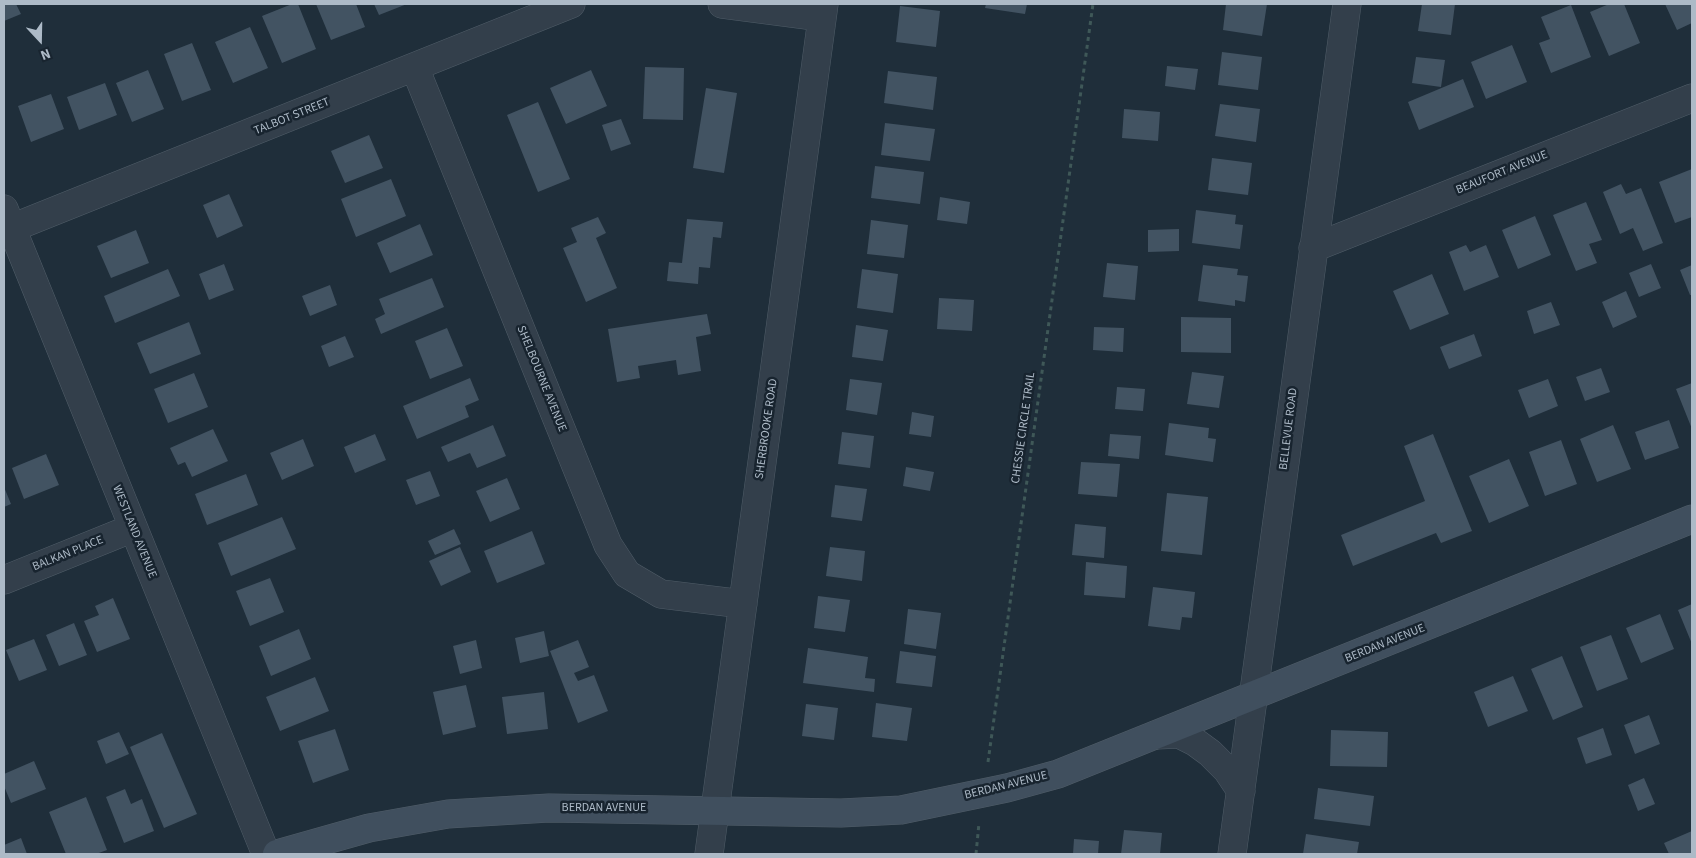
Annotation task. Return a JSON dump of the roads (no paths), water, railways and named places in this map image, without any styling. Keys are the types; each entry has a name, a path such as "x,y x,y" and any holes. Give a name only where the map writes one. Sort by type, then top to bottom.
{"street":[{"name":"TALBOT STREET","path":"8,219 415,68 571,4"},
{"path":"722,4 823,10"},
{"name":"BELLEVUE ROAD","path":"1232,854 1255,696 1346,4"},
{"name":"SHERBROOKE ROAD","path":"709,854 823,10"},
{"name":"SHELBOURNE AVENUE","path":"415,68 608,545 627,574 662,594 743,604"},
{"name":"BEAUFORT AVENUE","path":"1313,248 1692,98"},
{"name":"WESTLAND AVENUE","path":"8,219 266,854"},
{"name":"BERDAN AVENUE","path":"277,854 369,828 448,814 549,808 841,813 901,810 982,794 1058,774 1692,519"},
{"name":"BALKAN PLACE","path":"4,580 133,528"},
{"path":"1156,735 1179,734 1195,742 1210,753 1226,770 1241,791"}]}
